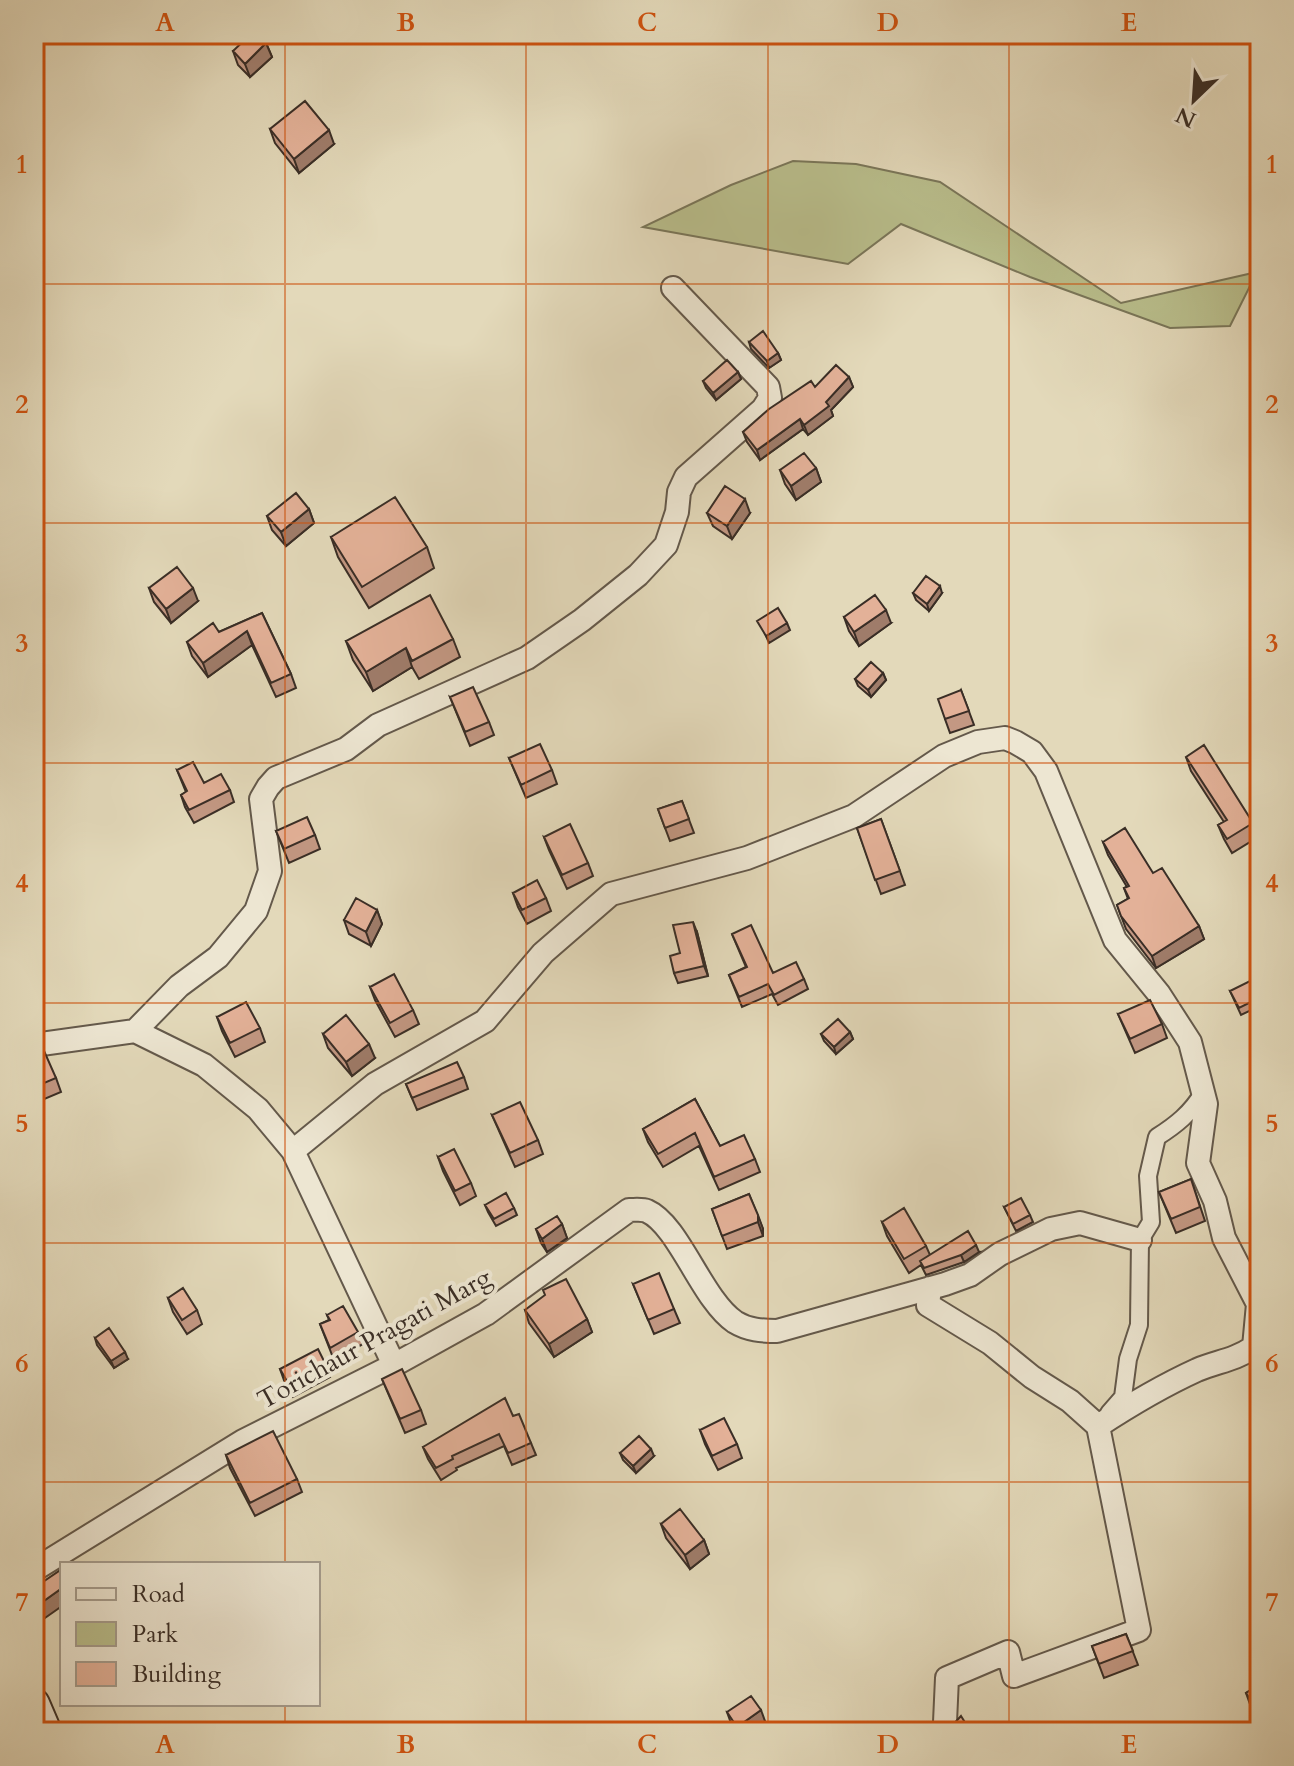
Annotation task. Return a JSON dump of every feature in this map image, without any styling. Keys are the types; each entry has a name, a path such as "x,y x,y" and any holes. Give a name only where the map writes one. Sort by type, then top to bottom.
{"main road":[{"path":"34,1704 46,1732"}],"street":[{"path":"135,1031 179,986 218,957 256,911 270,871 261,799 276,778 346,749 378,725 527,658 627,584 666,545 677,512 679,492 686,477 763,409 770,398 768,387 673,288"},
{"path":"293,1151 375,1084 485,1021 543,953 611,894 747,858 854,816 944,756 978,742 1005,738 1032,752 1046,771 1115,940 1159,994 1190,1042 1206,1104 1198,1163 1215,1201 1224,1238 1258,1304 1254,1347 1237,1359 1203,1368 1164,1385 1098,1426"},
{"path":"34,1045 135,1031 204,1065 258,1109 293,1151 394,1365"},
{"path":"1098,1426 1123,1397 1128,1359 1139,1325 1140,1240 1151,1222 1148,1176 1157,1137 1179,1123 1195,1107 1203,1093"},
{"name":"Torichaur Pragati Marg","path":"34,1570 243,1441 394,1365 486,1314 629,1210 644,1210 660,1219 720,1308 736,1322 755,1331 777,1331 930,1288"},
{"path":"949,1730 945,1722 947,1678 1008,1652 1014,1676 1139,1630 1098,1426 1070,1401 1032,1377 990,1343 928,1305 930,1288 970,1275 1000,1254 1051,1229 1080,1223 1140,1240"}],"green space":[{"path":"793,161 856,164 940,182 1121,303 1257,272 1230,326 1170,328 1030,277 901,224 848,264 643,227 731,185"}],"building":[{"path":"251,34 258,34 266,43 245,64 233,51"},
{"path":"305,101 329,130 294,159 270,129"},
{"path":"763,331 778,353 767,361 749,342"},
{"path":"727,360 738,372 713,393 703,381"},
{"path":"836,365 849,377 826,402 829,406 804,425 800,419 757,450 743,432 769,409 811,381 815,387"},
{"path":"804,453 816,468 791,486 780,470"},
{"path":"725,486 745,499 727,526 707,513"},
{"path":"296,493 309,509 281,532 267,516"},
{"path":"395,497 427,547 362,587 331,537"},
{"path":"177,567 193,588 166,609 149,588"},
{"path":"926,576 940,586 927,604 913,593"},
{"path":"430,595 453,639 412,661 406,648 366,672 346,641"},
{"path":"875,595 886,610 854,632 844,617"},
{"path":"778,608 787,623 766,636 757,621"},
{"path":"262,613 291,674 271,683 247,631 203,663 187,642 213,623 219,632"},
{"path":"871,662 883,673 868,690 855,679"},
{"path":"473,687 489,722 465,732 450,697"},
{"path":"961,690 969,711 945,719 938,699"},
{"path":"540,744 552,770 521,785 509,758"},
{"path":"1204,745 1253,823 1227,839 1218,825 1227,820 1186,757"},
{"path":"193,762 204,783 221,774 230,790 189,810 181,795 187,791 177,770"},
{"path":"682,801 689,819 665,828 658,809"},
{"path":"307,817 315,835 284,849 276,831"},
{"path":"881,819 900,871 875,880 857,828"},
{"path":"570,824 588,863 562,875 544,837"},
{"path":"1125,828 1153,873 1162,868 1199,926 1152,956 1121,916 1117,905 1129,898 1124,888 1129,886 1103,842"},
{"path":"537,880 546,898 522,910 513,893"},
{"path":"356,898 377,910 366,932 344,920"},
{"path":"693,922 704,966 674,973 670,956 680,953 673,925"},
{"path":"751,925 773,973 796,962 804,979 774,995 768,984 739,997 729,975 747,967 732,934"},
{"path":"394,974 413,1010 390,1023 370,987"},
{"path":"1250,981 1259,998 1239,1008 1230,991"},
{"path":"1150,1000 1162,1024 1130,1039 1118,1014"},
{"path":"246,1002 260,1028 230,1043 217,1017"},
{"path":"346,1015 369,1044 346,1062 323,1034"},
{"path":"838,1019 850,1032 834,1047 821,1034"},
{"path":"34,1044 41,1044 56,1078 37,1086 34,1080"},
{"path":"457,1062 464,1077 412,1098 406,1084"},
{"path":"695,1099 720,1146 744,1135 755,1159 714,1177 695,1133 658,1154 643,1129"},
{"path":"520,1102 538,1140 510,1153 492,1115"},
{"path":"454,1149 471,1183 455,1191 438,1157"},
{"path":"1191,1179 1200,1207 1171,1219 1159,1192"},
{"path":"506,1193 514,1208 494,1219 485,1205"},
{"path":"749,1194 758,1222 722,1236 712,1209"},
{"path":"1021,1198 1030,1215 1013,1224 1004,1207"},
{"path":"904,1208 926,1246 904,1259 882,1222"},
{"path":"557,1216 562,1224 542,1239 536,1229"},
{"path":"968,1231 976,1245 961,1255 924,1268 920,1261"},
{"path":"659,1273 674,1309 648,1320 633,1284"},
{"path":"566,1279 587,1319 549,1344 525,1310 545,1295 543,1290"},
{"path":"183,1288 197,1310 182,1320 168,1298"},
{"path":"343,1306 358,1332 330,1348 320,1324 330,1320 327,1315"},
{"path":"109,1328 125,1352 111,1361 95,1338"},
{"path":"318,1349 325,1363 288,1383 280,1369"},
{"path":"402,1369 421,1410 400,1419 382,1379"},
{"path":"505,1398 513,1416 519,1414 531,1443 508,1453 499,1434 452,1456 453,1459 436,1468 423,1447"},
{"path":"724,1418 737,1444 712,1456 700,1430"},
{"path":"273,1431 297,1479 250,1503 226,1455"},
{"path":"639,1436 651,1449 633,1466 620,1453"},
{"path":"680,1509 704,1540 685,1555 661,1524"},
{"path":"60,1570 60,1589 34,1608 34,1588"},
{"path":"1126,1634 1133,1651 1099,1664 1092,1646"},
{"path":"1260,1684 1260,1714 1246,1693"},
{"path":"751,1696 761,1710 737,1727 727,1712"},
{"path":"961,1716 971,1732 935,1732 949,1729"}]}
